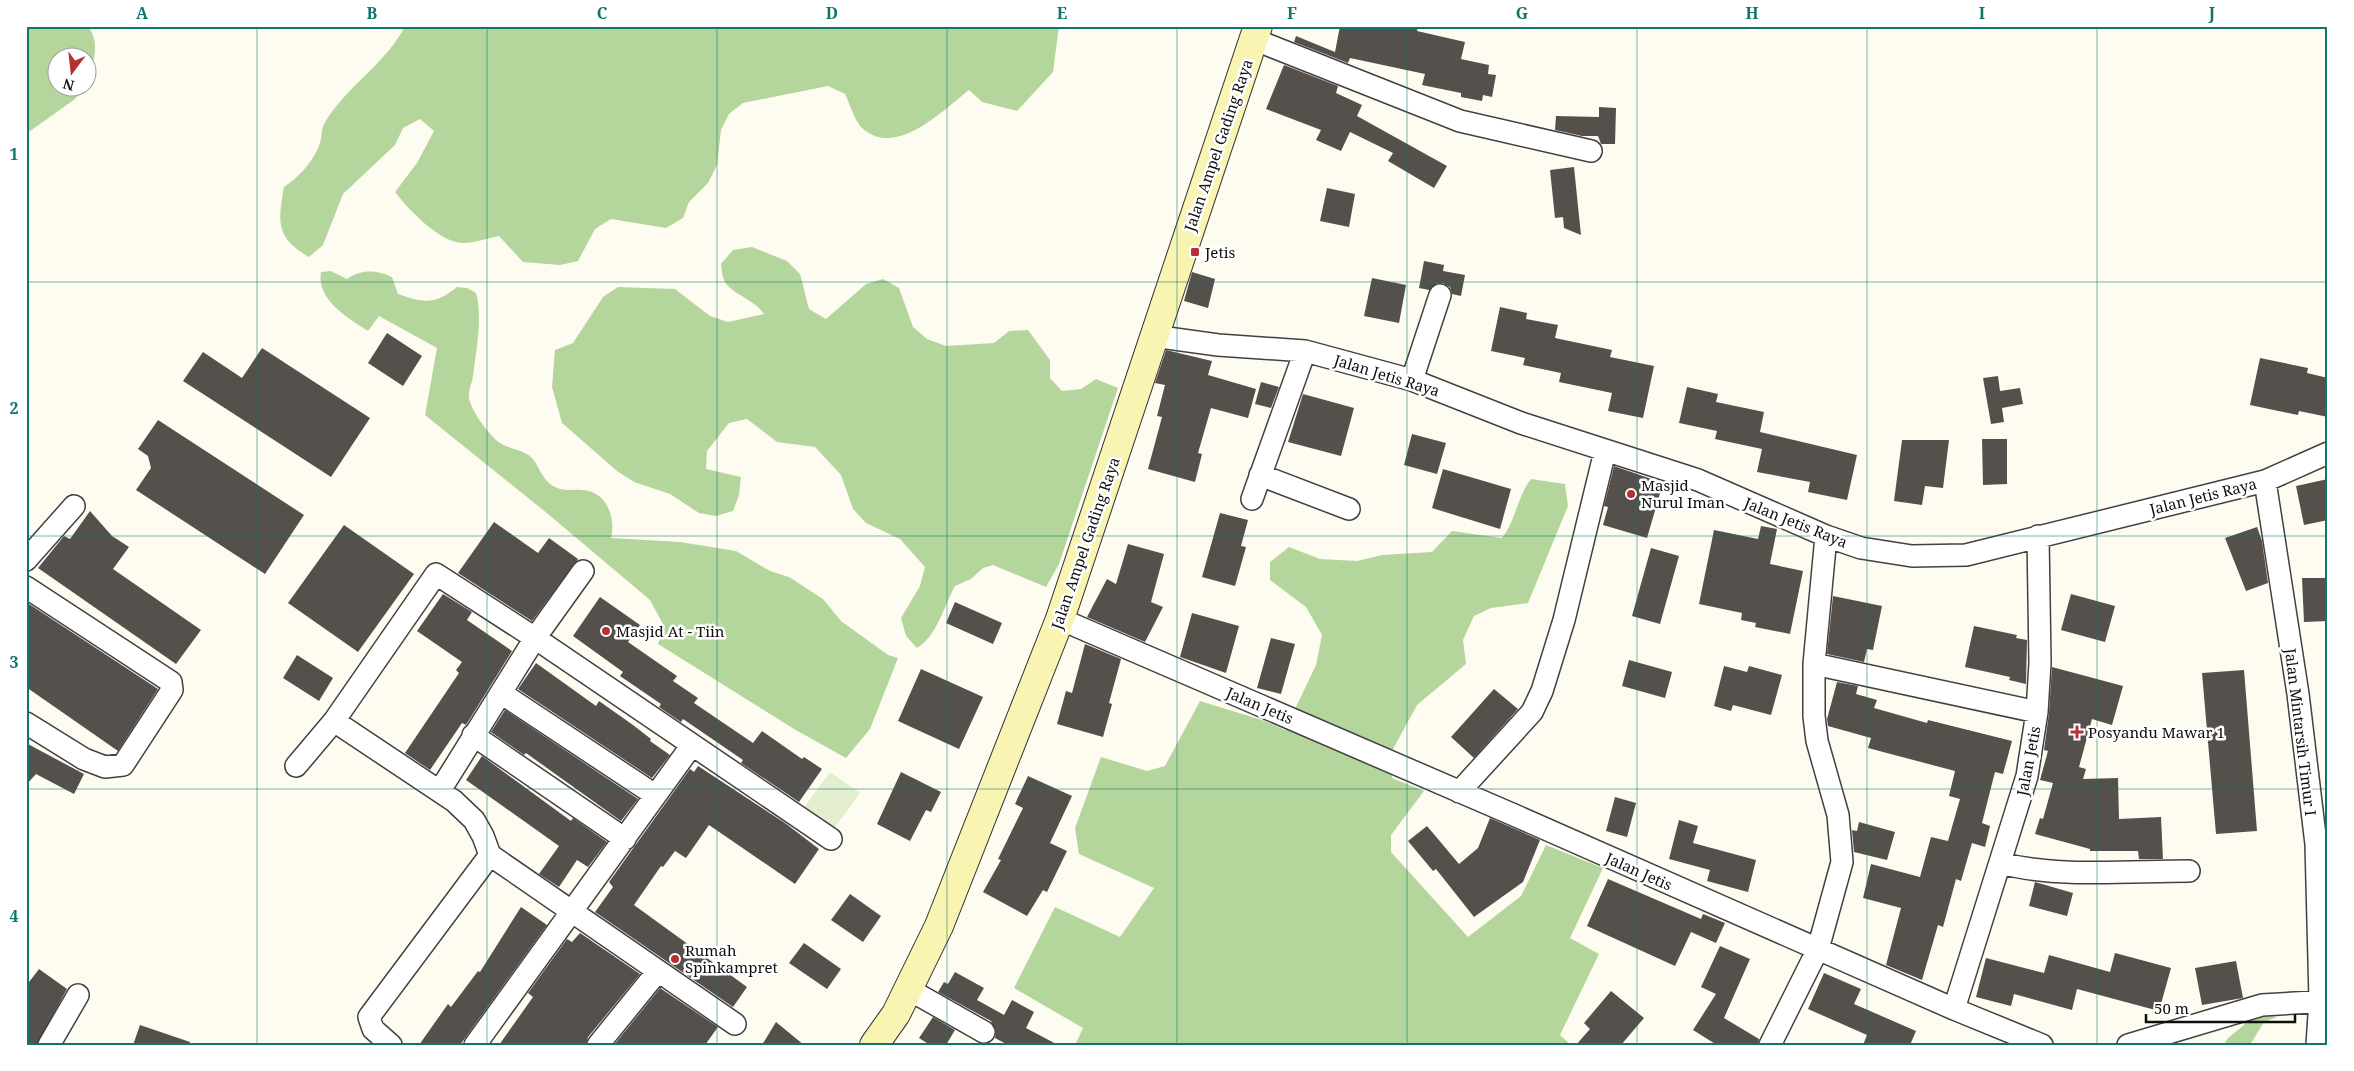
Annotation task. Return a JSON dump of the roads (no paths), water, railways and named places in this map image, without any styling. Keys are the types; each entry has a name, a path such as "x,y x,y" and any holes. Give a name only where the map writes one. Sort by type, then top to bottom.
{"main road":[{"name":"Jalan Ampel Gading Raya","path":"874,1045 896,1014 939,926 1060,619 1129,416 1153,336 1256,33"}],"street":[{"path":"1256,33 1460,121 1591,151"},
{"path":"1412,380 1440,295"},
{"name":"Jalan Jetis Raya","path":"1153,336 1218,345 1305,351 1412,380 1522,423 1698,480 1826,536 1861,548 1912,556 1966,555 2265,481 2328,452"},
{"path":"1252,499 1305,351"},
{"path":"1459,792 1532,712 1542,691 1564,620 1605,450"},
{"path":"1260,475 1349,509"},
{"name":"Jalan Mintarsih Timur I","path":"2265,481 2298,694 2316,844 2324,1001 2318,1045"},
{"path":"26,560 74,506"},
{"path":"1770,1045 1818,949 1842,862 1838,815 1817,741 1814,716 1814,664 1826,536"},
{"name":"Jalan Jetis","path":"1954,1009 2028,776 2037,712 2040,663 2038,536"},
{"path":"444,784 535,638 583,571"},
{"path":"296,766 334,721 436,574 535,638 831,839"},
{"path":"26,587 171,682 172,690 123,765 105,768 84,759 26,723"},
{"name":"Jalan Jetis","path":"1060,619 1954,1009 2042,1045"},
{"name":"Jalan Jetis","path":"1814,664 2037,712"},
{"path":"500,693 655,795"},
{"path":"334,721 454,801 474,820 483,836 490,855 735,1024"},
{"path":"474,735 625,839"},
{"path":"475,1045 570,911 625,839 692,745"},
{"path":"390,1045 373,1029 370,1017 490,855"},
{"path":"2000,864 2024,870 2050,871 2189,871"},
{"path":"598,1045 658,971"},
{"path":"908,989 984,1032"},
{"path":"49,1045 78,995"},
{"path":"2128,1045 2262,1005 2324,1001"}],"place":[{"name":"Jetis","path":"1195,252"},
{"name":"Masjid Nurul Iman","path":"1631,494"},
{"name":"Masjid At - Tiin","path":"606,631"},
{"name":"Posyandu Mawar 1","path":"2077,732"},
{"name":"Rumah Spinkampret","path":"675,959"}]}
